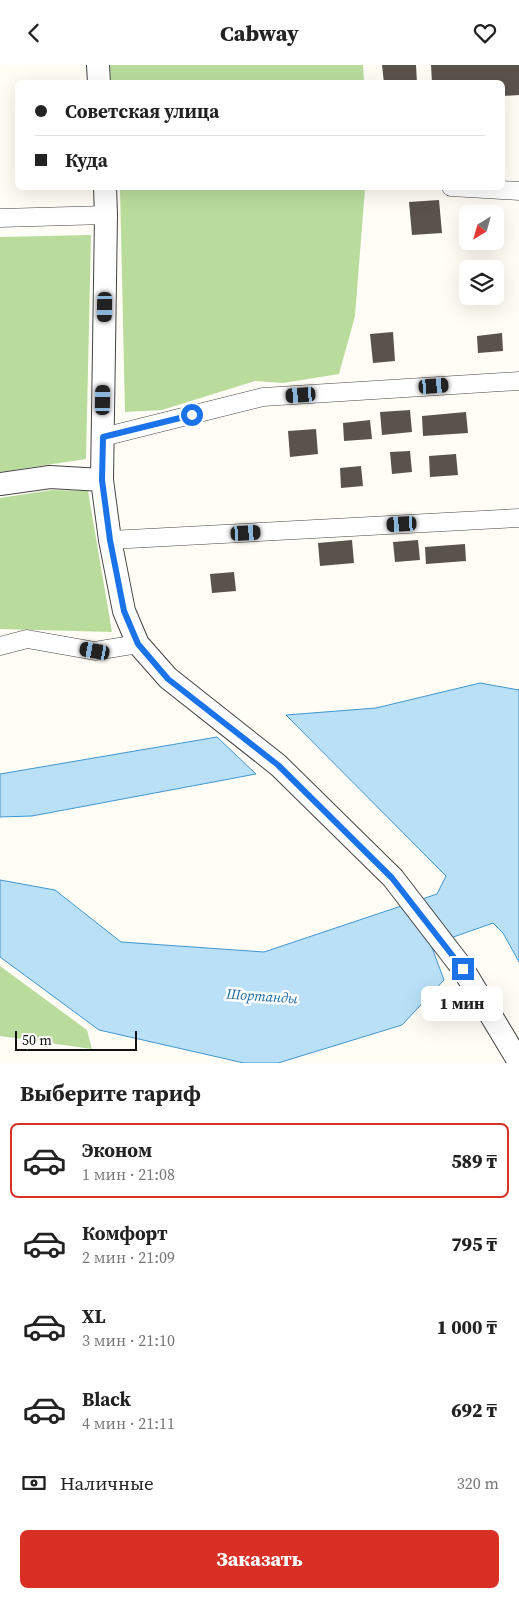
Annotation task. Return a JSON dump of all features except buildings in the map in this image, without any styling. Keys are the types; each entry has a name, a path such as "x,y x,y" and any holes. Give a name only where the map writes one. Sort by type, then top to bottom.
{"street":[{"path":"98,65 99,80"},
{"path":"105,190 102,480 110,540 124,611 138,644 168,679 278,765 392,878 463,969 519,1062"},
{"path":"502,190 519,191"},
{"path":"0,218 106,215"},
{"path":"103,437 263,397 519,381"},
{"path":"0,484 50,477 102,480"},
{"path":"110,540 519,518"},
{"path":"0,646 27,639 95,651 138,644"}],"green space":[{"path":"110,65 363,65 364,80 111,80"},
{"path":"120,190 365,190 355,316 339,374 283,383 255,381 162,410 125,412"},
{"path":"91,235 86,459 0,472 0,237"},
{"path":"52,490 88,491 112,632 0,629 0,498"},
{"path":"0,966 87,1030 92,1049 0,1036"}],"water":[{"name":"Шортанды","path":"480,683 519,690 519,962 503,933 493,923 431,945 444,980 402,1025 278,1063 244,1063 99,1030 0,957 0,880 55,890 121,942 264,952 437,894 446,876 286,715 376,708"},
{"path":"217,737 256,774 32,816 0,817 0,774"}],"route":[{"path":"192,415 103,437 102,480 110,540 124,611 138,644 168,679 278,765 392,878 463,969"}]}
